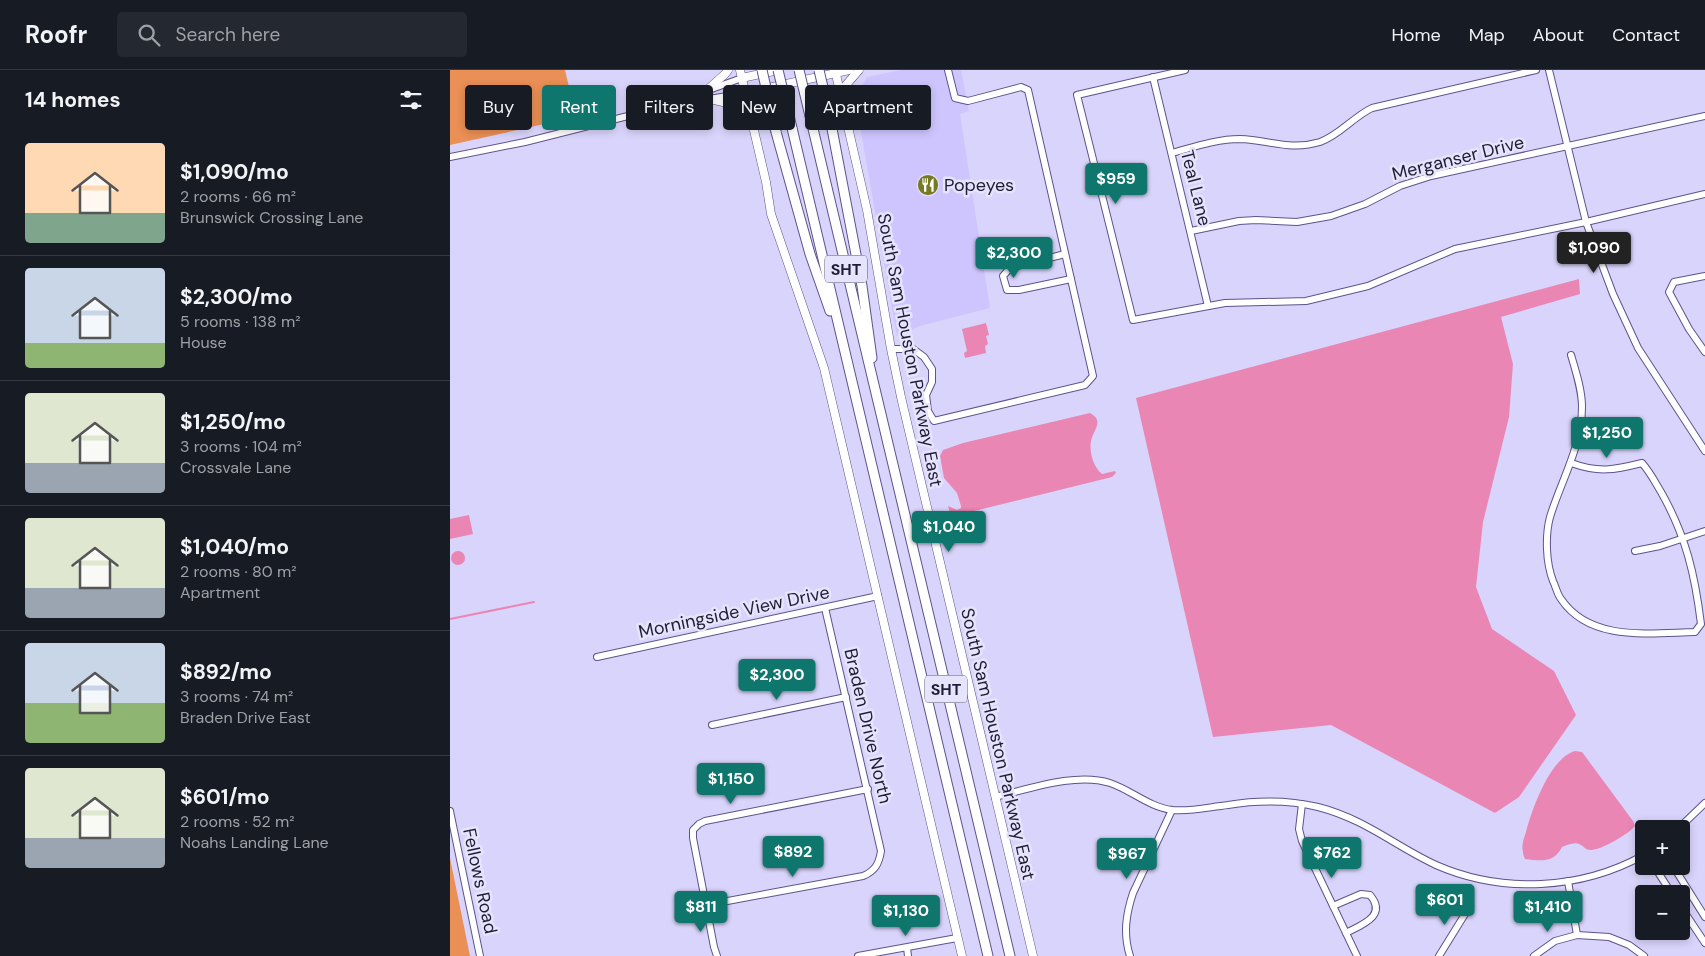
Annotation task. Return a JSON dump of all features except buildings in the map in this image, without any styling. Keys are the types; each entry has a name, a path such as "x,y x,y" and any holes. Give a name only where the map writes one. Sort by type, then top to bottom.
{"highway":[{"path":"762,70 776,132 810,254 846,355"},
{"name":"SHT","path":"778,70 988,956"},
{"name":"SHT","path":"799,70 1010,956"},
{"path":"820,70 862,286 882,423"}],"main road":[{"path":"713,85 728,70"},
{"path":"741,74 778,70"},
{"path":"780,85 849,70"},
{"path":"847,85 859,70"},
{"name":"South Sam Houston Parkway East","path":"835,72 838,85"},
{"path":"754,130 771,214 824,368 962,956"},
{"name":"South Sam Houston Parkway East","path":"848,130 868,214 891,349 1033,956"}],"street":[{"path":"891,349 913,349 924,357 932,370 932,382 926,395 928,411 934,421 1085,385 1093,376 1028,90 1020,87 968,100 955,98 948,70"},
{"path":"1185,70 1077,95 1133,320 1225,303 1306,301 1368,286 1455,248 1586,222 1705,194"},
{"path":"1172,153 1211,143 1238,139 1281,146 1308,145 1322,141 1335,134 1362,113 1372,108 1536,70"},
{"path":"1548,70 1586,222 1613,294 1638,348 1705,451"},
{"path":"713,88 741,74"},
{"name":"Teal Lane","path":"1153,77 1208,306"},
{"path":"450,157 525,142 626,116"},
{"name":"Merganser Drive","path":"1191,231 1239,221 1296,222 1332,216 1365,204 1400,186 1431,176 1705,116"},
{"path":"1065,254 1010,268 1003,276 1006,290 1019,290 1071,279"},
{"path":"1705,276 1674,282 1669,292 1705,352"},
{"path":"1571,463 1584,468 1602,471 1642,463 1649,470 1684,539 1693,570 1701,624 1695,632 1621,632 1595,627 1578,616 1560,598 1550,572 1547,544 1550,520 1571,463 1582,408 1572,355"},
{"path":"1635,551 1660,546 1705,531"},
{"name":"Morningside View Drive","path":"597,657 878,596"},
{"name":"Braden Drive North","path":"706,905 863,876 877,866 881,851 825,608"},
{"path":"712,725 846,698"},
{"path":"995,797 1081,778 1108,782 1155,805 1172,810 1199,810 1246,802 1283,801 1302,804 1352,818 1436,865 1491,882 1536,885 1568,881 1602,873 1635,859"},
{"path":"717,956 693,830 705,821 868,789"},
{"path":"1302,804 1300,829 1302,841 1357,956"},
{"path":"1688,820 1705,804"},
{"path":"1130,956 1125,932 1133,892 1172,810"},
{"name":"Fellows Road","path":"450,811 480,956"},
{"path":"1679,875 1705,917"},
{"path":"1568,881 1577,935"},
{"path":"1333,906 1360,894 1370,895 1373,899 1376,910 1372,919 1346,933"},
{"path":"1439,956 1470,906"},
{"path":"1690,920 1705,943"},
{"path":"1534,956 1555,941 1577,935 1609,937 1629,945 1644,956"},
{"path":"858,956 957,938"},
{"path":"906,948 908,956"}],"shaded area":[{"path":"450,70 565,70 569,85 542,85 542,125 532,127 532,85 465,85 465,130 518,130 450,145"},
{"path":"901,70 961,70 969,111 960,114 990,308 920,326 897,336 861,130 931,130 931,85 862,85 867,77"},
{"path":"1579,279 1580,294 1501,317 1513,364 1509,417 1483,522 1476,587 1492,629 1554,671 1576,715 1519,797 1495,813 1331,725 1213,737 1136,398"},
{"path":"986,323 989,335 986,336 988,344 985,346 986,353 965,358 964,353 967,351 962,329"},
{"path":"1090,413 1097,419 1097,426 1091,441 1092,459 1102,474 1115,471 1116,473 1112,477 957,514 952,521 948,506 957,510 961,506 957,493 944,478 940,456 943,450 963,443"},
{"path":"469,515 473,534 450,539 450,519"},
{"path":"455,551 461,551 465,558 461,565 455,565 451,561 451,555"},
{"path":"1575,751 1582,752 1635,826 1614,841 1596,849 1587,850 1574,843 1562,847 1555,856 1546,860 1525,859 1522,850 1524,839 1538,798 1550,774 1566,756"},
{"path":"450,858 470,956 450,956"}],"waterway":[{"path":"450,619 534,602"}],"place":[{"name":"Popeyes","path":"928,185"}]}
